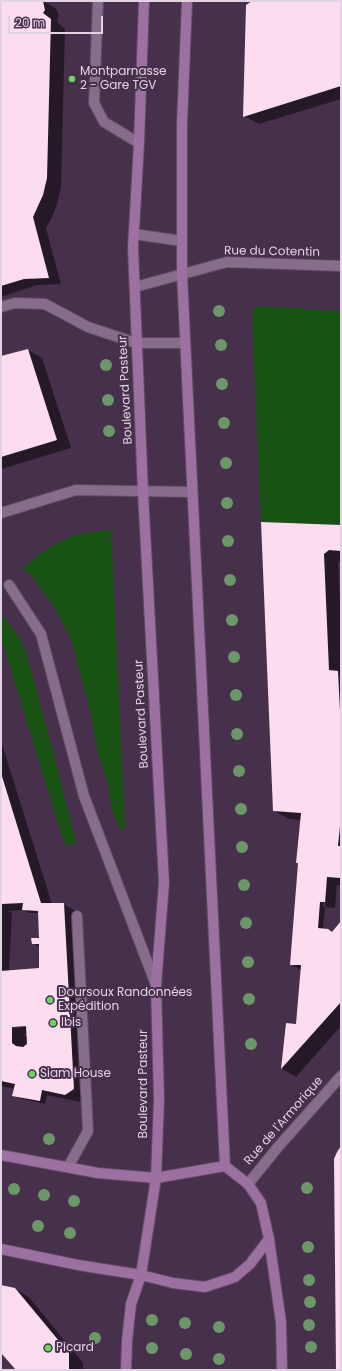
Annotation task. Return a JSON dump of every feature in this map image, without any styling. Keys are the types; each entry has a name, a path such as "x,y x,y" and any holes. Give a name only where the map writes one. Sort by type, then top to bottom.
{"main road":[{"name":"Boulevard Pasteur","path":"126,1370 131,1304 141,1275 156,1178 159,1100 156,985 164,883 143,492 133,248 139,143 144,1"},
{"path":"187,1 182,124 182,274 184,343 225,1166"},
{"path":"1,1155 98,1173 156,1178 225,1166 248,1184 261,1203 269,1239 281,1322 282,1370"},
{"path":"1,1249 78,1265 141,1275 172,1283 205,1287 234,1277 250,1264 269,1239"}],"street":[{"path":"98,1 94,103 104,122 139,143"},
{"path":"134,234 182,241"},
{"name":"Rue du Cotentin","path":"134,287 227,262 341,266"},
{"path":"1,307 15,303 45,304 88,327 136,343 184,343"},
{"path":"1,513 76,490 192,492"},
{"path":"9,585 41,634 84,796 156,985"},
{"path":"68,1167 88,1131 77,916"},
{"name":"Rue de l'Armorique","path":"248,1184 278,1147 341,1076"}],"green space":[{"path":"259,306 341,311 341,525 261,522 252,315 254,309"},
{"path":"111,530 125,828 121,830 112,810 108,786 97,749 90,711 71,639 53,605 31,575 22,569 43,552 62,540 84,533"},
{"path":"1,613 18,636 26,652 76,843 65,846 1,638"}],"building":[{"path":"1,1 43,1 45,10 43,13 51,19 47,178 43,195 33,217 49,278 24,279 1,286"},
{"path":"252,1 341,1 341,86 243,117 246,5"},
{"path":"28,349 57,440 1,457 1,356"},
{"path":"261,522 341,525 341,551 329,550 324,554 329,670 338,671 341,731 341,816 338,846 341,846 341,878 327,877 325,902 320,902 318,928 328,929 332,932 341,921 341,1002 281,1069 286,1023 296,1024 301,965 290,965 298,863 296,863 301,813 273,811"},
{"path":"1,773 41,903 64,903 74,1089 65,1095 42,1090 40,1101 12,1096 15,1084 1,1081 1,971 39,968 39,944 32,944 31,938 39,938 38,911 22,910 23,903 1,904","holes":["26,1026 27,1044 23,1047 16,1046 12,1043 12,1027"]},
{"path":"341,1146 341,1370 336,1370 334,1159"},
{"path":"1,1285 15,1288 69,1353 69,1370 16,1370 1,1353"}],"place":[{"name":"Montparnasse 2 - Gare TGV","path":"72,79"},
{"name":"Doursoux Randonnées Expédition","path":"50,1000"},
{"name":"Ibis","path":"53,1023"},
{"name":"Siam House","path":"32,1074"},
{"name":"Picard","path":"48,1348"}]}
